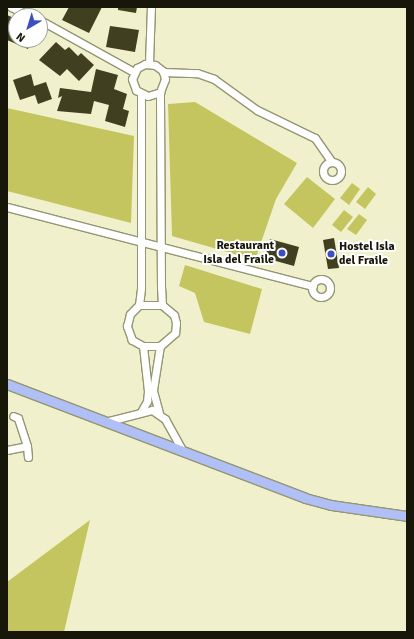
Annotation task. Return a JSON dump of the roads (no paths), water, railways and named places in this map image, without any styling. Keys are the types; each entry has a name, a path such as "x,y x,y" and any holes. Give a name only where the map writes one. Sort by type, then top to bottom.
{"main road":[{"path":"7,384 305,498 332,505 407,516"}],"street":[{"path":"149,63 151,7"},
{"path":"48,24 134,72"},
{"path":"149,63 163,72 197,73 214,79 257,110 315,138 332,162"},
{"path":"149,63 141,66 134,72 133,84 141,94 141,240 139,305 130,314 127,326 132,340 143,346 160,346"},
{"path":"162,305 160,92 165,84 163,72"},
{"path":"141,94 150,96 160,92"},
{"path":"7,207 161,245 313,286"},
{"path":"139,305 162,305 174,315 176,323 174,334 160,346 153,390 159,413 170,428 183,451"},
{"path":"127,430 147,401 148,391 143,346"},
{"path":"105,422 152,410 159,413"},
{"path":"13,416 18,418 27,446 28,457"},
{"path":"166,445 170,428"},
{"path":"7,450 27,446"}],"place":[{"name":"Restaurant Isla del Fraile","path":"282,253"},
{"name":"Hostel Isla del Fraile","path":"331,254"}]}
